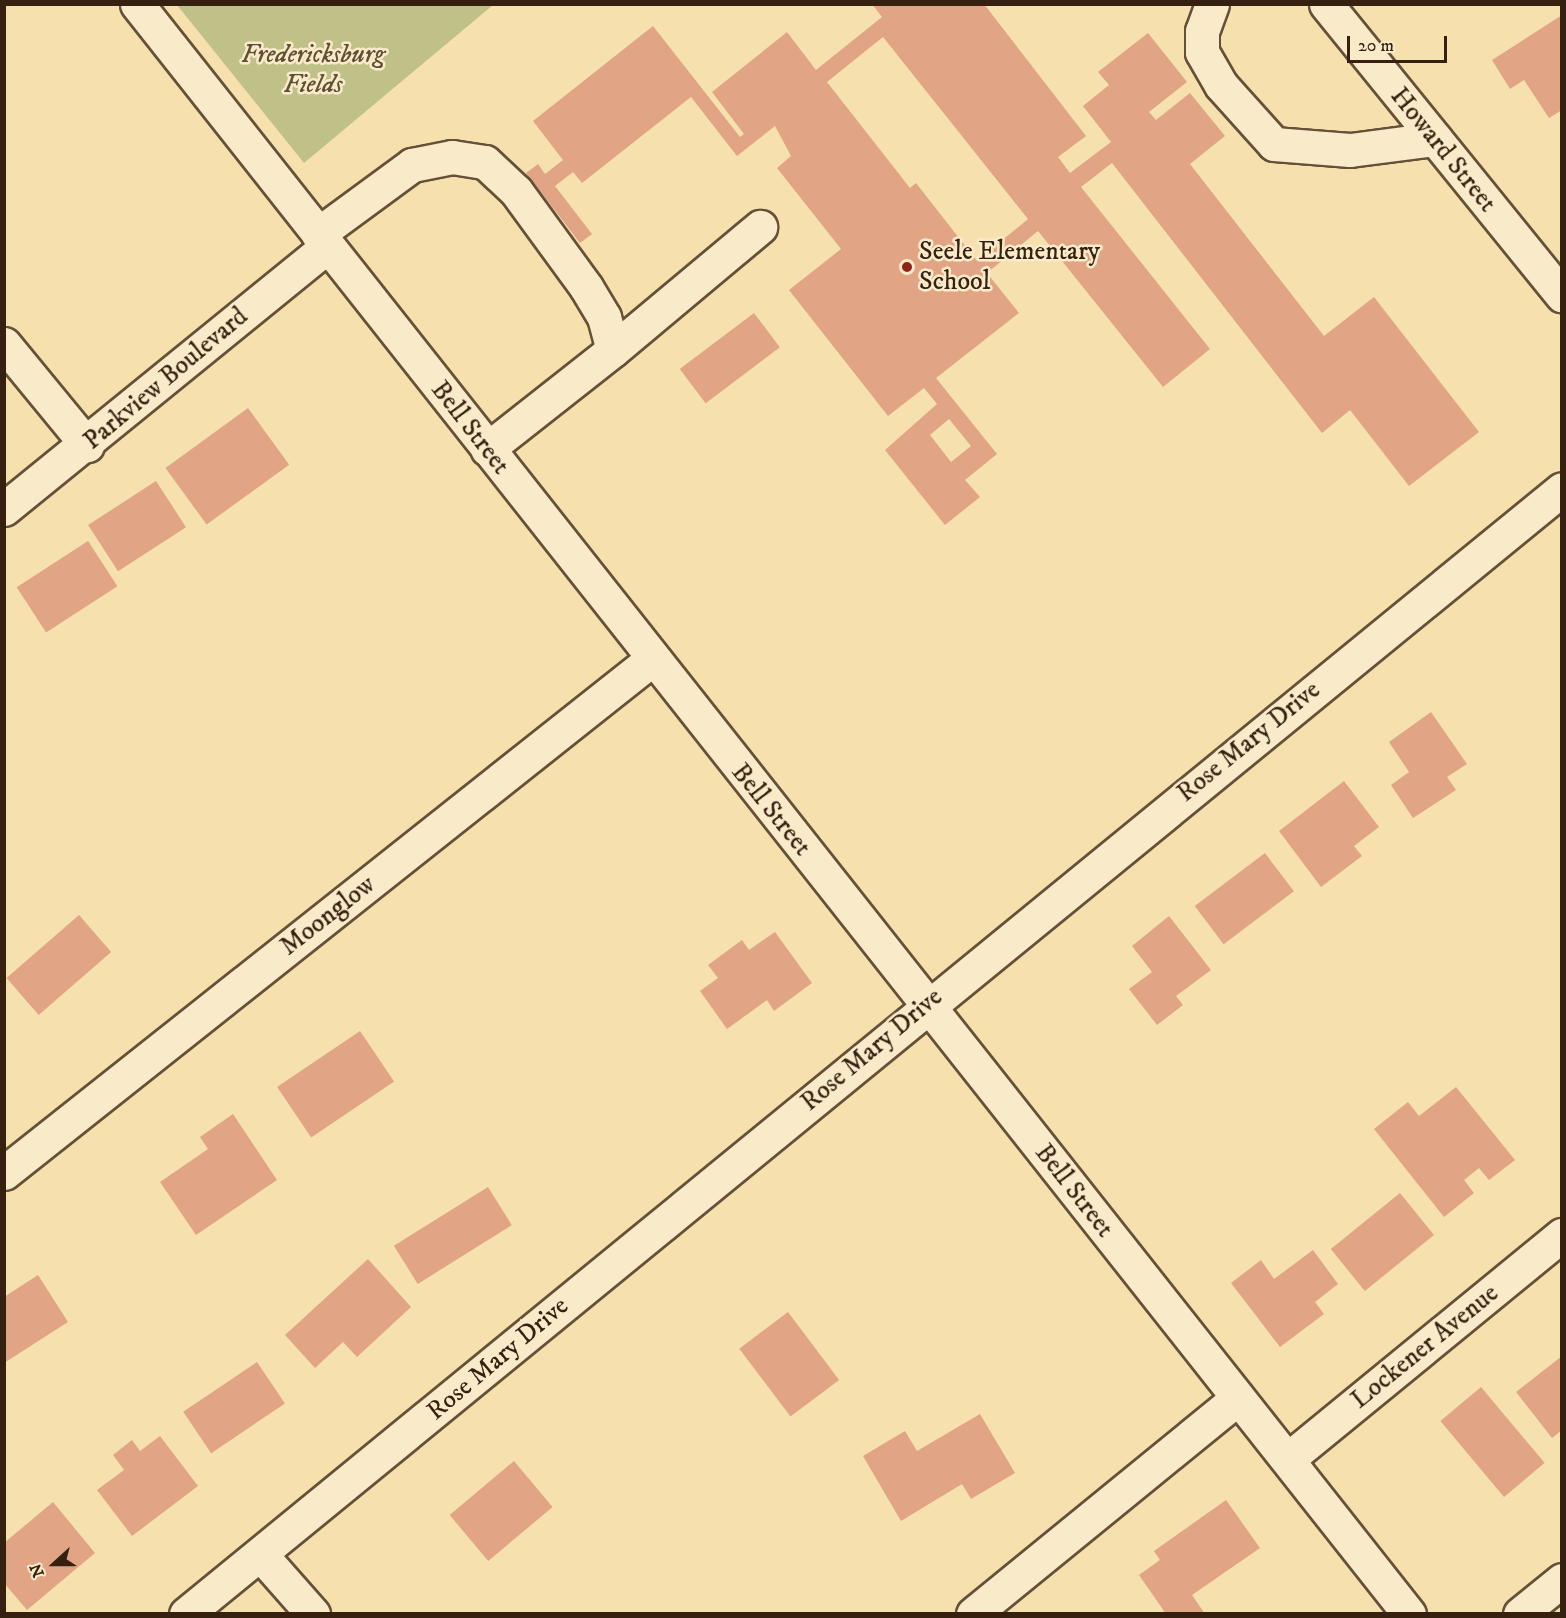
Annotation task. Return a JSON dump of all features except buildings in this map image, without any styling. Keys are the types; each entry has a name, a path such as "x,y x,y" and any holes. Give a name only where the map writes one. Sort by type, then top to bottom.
{"street":[{"name":"Bell Street","path":"137,4 651,660 1409,1614"},
{"path":"1212,4 1202,31 1202,52 1221,85 1274,144 1350,150 1435,139"},
{"name":"Howard Street","path":"1326,4 1562,294"},
{"name":"Parkview Boulevard","path":"4,509 87,445 412,165 452,157 485,162 516,191 586,287 604,317 614,350"},
{"path":"487,449 614,350 760,227"},
{"path":"4,344 87,445"},
{"name":"Rose Mary Drive","path":"186,1614 261,1555 927,1005 1562,489"},
{"name":"Moonglow","path":"4,1173 651,660"},
{"name":"Lockener Avenue","path":"1288,1459 1562,1235"},
{"path":"973,1614 1238,1398"},
{"path":"261,1555 313,1614"},
{"path":"1520,1614 1562,1580"}],"green space":[{"name":"Fredericksburg Fields","path":"177,5 493,5 304,163"}],"place":[{"name":"Seele Elementary School","path":"907,267"}]}
